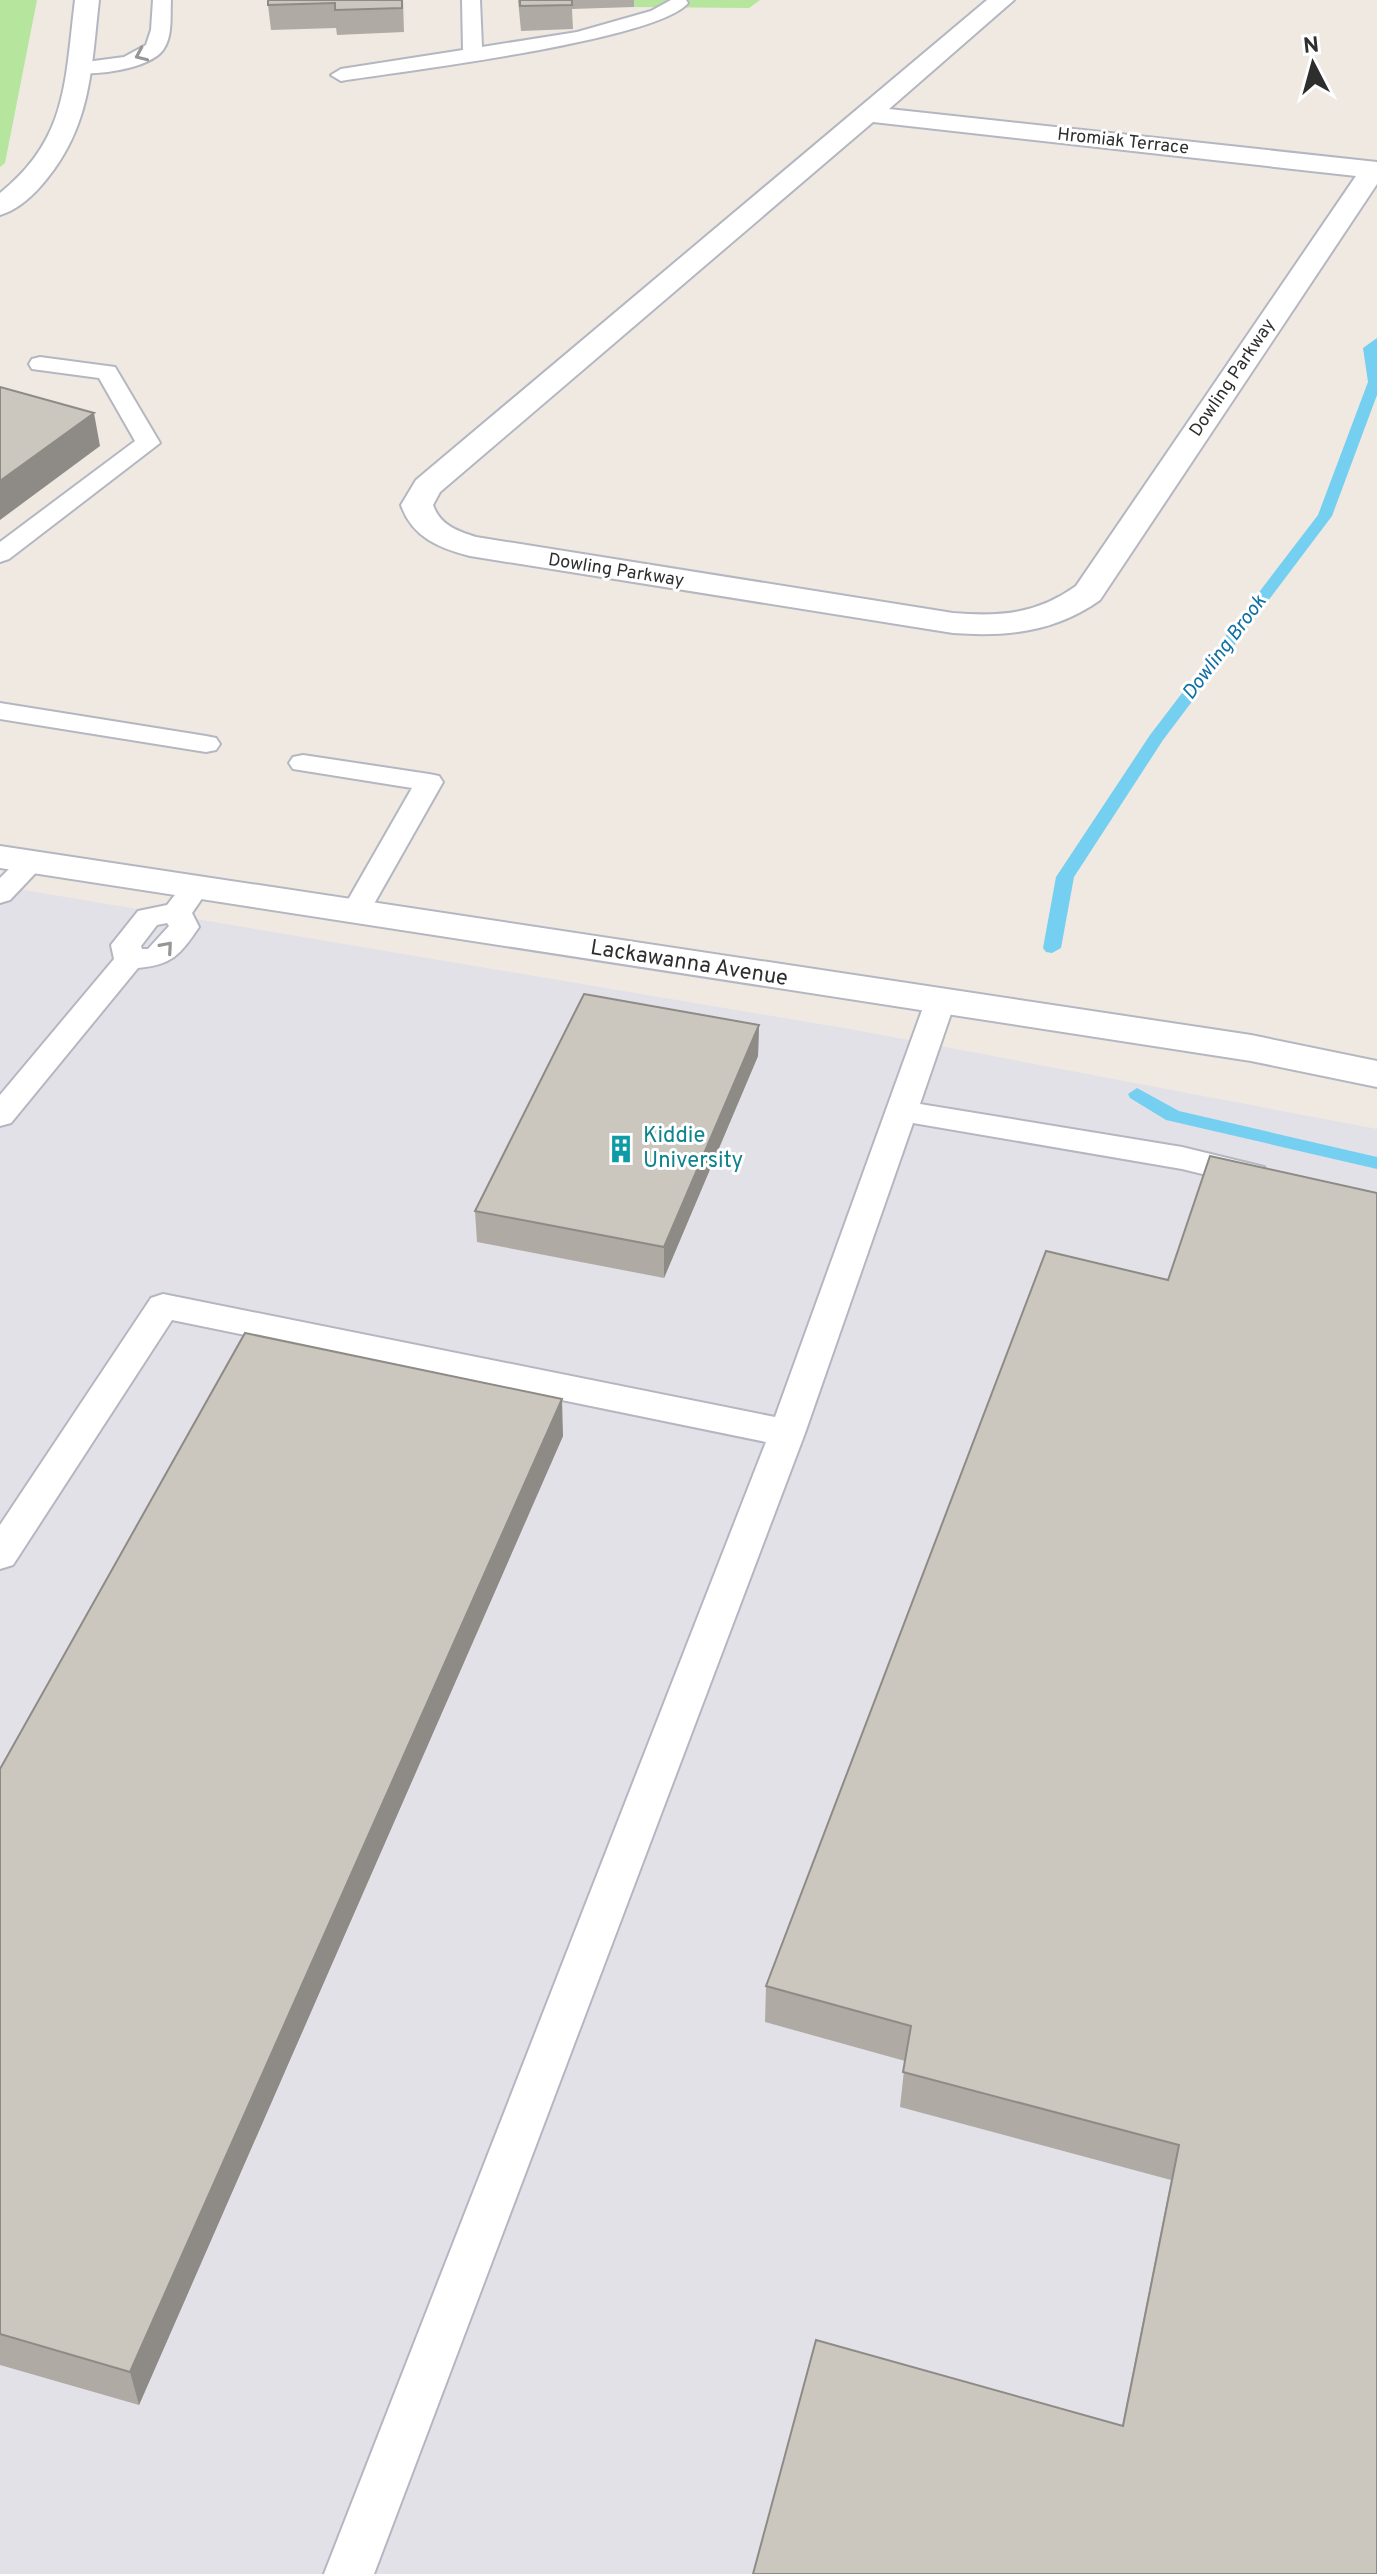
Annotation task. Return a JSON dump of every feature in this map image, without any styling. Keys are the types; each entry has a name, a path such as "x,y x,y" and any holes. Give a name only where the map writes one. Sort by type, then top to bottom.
{"street":[{"path":"0,207 23,191 46,168 62,143 74,105 87,0"},
{"name":"Dowling Parkway","path":"1002,0 427,487 417,505 420,519 440,536 470,546 953,623 1015,624 1055,614 1068,609 1088,593 1375,170"},
{"name":"Hromiak Terrace","path":"868,114 1375,170"},
{"name":"Lackawanna Avenue","path":"16,860 186,900 356,912 1251,1048 1377,1074"}],"lane":[{"path":"78,68 135,60 153,51 159,41 162,0"},
{"path":"471,0 473,54"},
{"path":"341,75 579,37 658,15 679,3"},
{"path":"0,554 148,443 107,372 40,364"},
{"path":"0,711 206,744"},
{"path":"303,763 429,782 356,912"},
{"path":"0,894 16,860"},
{"path":"0,1116 129,960 157,957 184,927 186,900"},
{"path":"349,2574 787,1433 940,1002"},
{"path":"902,1111 1182,1158 1287,1183"},
{"path":"0,1555 163,1306 787,1433"}],"shaded area":[{"path":"0,886 861,1031 1377,1129 1377,2574 0,2574"}],"green space":[{"path":"0,0 37,0 5,163 0,167"},
{"path":"633,0 760,0 749,8 634,7"}],"building":[{"path":"268,0 402,0 402,8 335,10 335,3 268,5"},
{"path":"520,0 572,0 572,5 520,6"},
{"path":"0,387 94,413 0,481"},
{"name":"Kiddie University","path":"584,994 759,1025 664,1247 475,1211"},
{"path":"1210,1156 1377,1193 1377,2574 753,2574 816,2340 1123,2426 1179,2145 903,2072 911,2026 766,1986 1046,1251 1168,1280"},
{"path":"245,1333 562,1399 130,2372 0,2334 0,1769"}],"waterway":[{"name":"Dowling Brook","path":"1052,948 1065,877 1156,738 1325,516 1375,382 1370,348 1377,342"},
{"name":"Dowling Brook","path":"1137,1094 1173,1116 1377,1163"}],"place":[{"name":"Kiddie University","path":"621,1149"}]}
